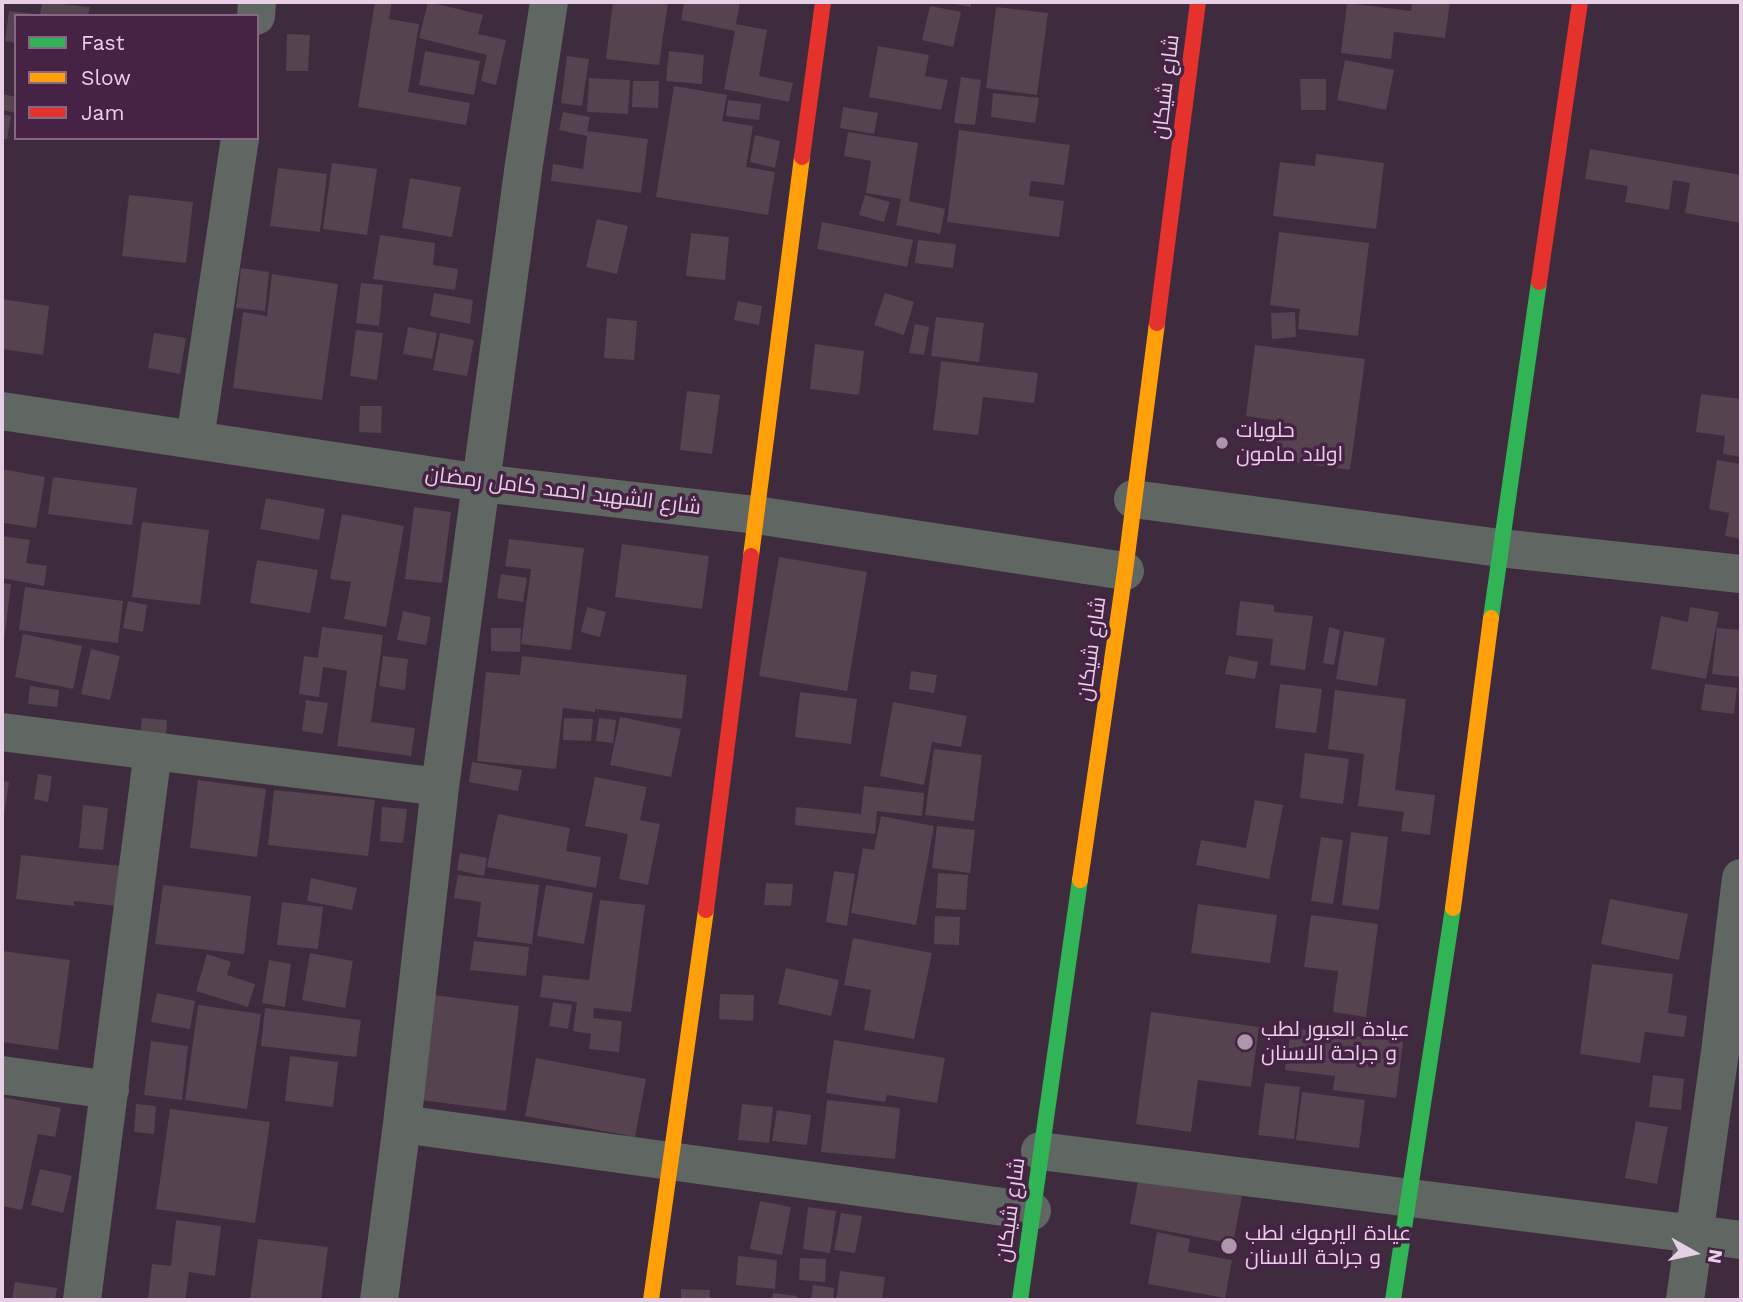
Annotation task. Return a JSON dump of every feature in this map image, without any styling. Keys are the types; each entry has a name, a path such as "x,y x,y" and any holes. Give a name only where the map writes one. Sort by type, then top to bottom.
{"street":[{"path":"379,1300 440,788 524,164 549,2"},
{"path":"651,1300 713,857 823,2"},
{"name":"شارع شيكان","path":"1020,1300 1125,571 1198,2"},
{"path":"1394,1300 1580,2"},
{"path":"195,439 240,140"},
{"name":"شارع الشهيد احمد كامل رمضان","path":"2,411 481,483 756,515 1125,571"},
{"path":"1133,499 1500,548 1741,574"},
{"path":"2,732 440,788"},
{"path":"82,1300 153,751"},
{"path":"1685,1300 1741,878"},
{"path":"2,1075 110,1090"},
{"path":"402,1124 1032,1211"},
{"path":"1040,1151 1741,1240"}],"building":[{"path":"42,2 90,7 88,14 40,14"},
{"path":"375,2 392,2 389,19 419,24 408,92 470,103 466,125 358,107"},
{"path":"428,2 483,15 478,34 506,40 496,85 481,81 487,55 419,38"},
{"path":"613,2 668,2 659,65 606,59"},
{"path":"684,2 740,2 736,24 767,30 759,76 793,83 789,102 724,89 735,31 681,20"},
{"path":"943,2 971,2 971,7"},
{"path":"1412,2 1450,2 1445,38 1394,32 1391,59 1341,53 1347,3 1411,11"},
{"path":"930,6 961,12 953,47 922,40"},
{"path":"996,7 1048,13 1037,95 986,88"},
{"path":"9,11 35,14 14,14 14,43 5,41"},
{"path":"287,34 310,35 308,71 286,71"},
{"path":"878,46 929,55 925,76 948,80 941,110 869,97"},
{"path":"425,51 480,61 474,95 419,85"},
{"path":"669,51 704,55 702,84 666,81"},
{"path":"567,56 589,59 582,106 561,103"},
{"path":"1345,60 1394,70 1386,110 1337,100"},
{"path":"961,77 981,80 975,125 954,123"},
{"path":"589,78 630,80 628,114 587,112"},
{"path":"1300,79 1326,79 1326,110 1301,110"},
{"path":"633,81 659,81 658,108 632,107"},
{"path":"674,86 727,95 722,121 753,126 746,167 775,172 768,215 656,197"},
{"path":"993,93 1039,98 1035,123 991,117"},
{"path":"2,94 14,97 14,113 2,110"},
{"path":"728,100 761,104 759,120 726,116"},
{"path":"843,107 878,113 874,134 840,128"},
{"path":"563,112 590,117 587,131 648,139 641,193 551,181 553,164 583,169 587,136 559,130"},
{"path":"2,114 11,116 7,139 2,139"},
{"path":"959,130 1070,145 1064,185 1031,181 1029,196 1064,201 1059,237 947,222"},
{"path":"848,132 918,143 909,201 945,209 940,234 896,225 901,199 866,193 871,161 844,156"},
{"path":"755,135 780,141 775,168 750,162"},
{"path":"1590,149 1741,175 1741,223 1685,213 1690,183 1673,180 1669,210 1625,202 1628,186 1585,179"},
{"path":"1316,154 1384,163 1376,229 1273,216 1280,162 1315,166"},
{"path":"332,163 377,169 367,235 323,229"},
{"path":"278,168 327,174 320,232 270,226"},
{"path":"410,178 461,187 452,237 402,228"},
{"path":"129,195 193,202 186,263 122,256"},
{"path":"865,195 890,202 884,222 859,215"},
{"path":"597,219 628,226 617,274 586,267"},
{"path":"822,222 913,240 907,267 817,249"},
{"path":"1279,232 1369,243 1358,336 1298,329 1300,309 1270,305"},
{"path":"691,233 729,237 725,280 686,276"},
{"path":"380,235 435,243 433,265 458,269 455,290 373,279"},
{"path":"918,240 956,244 953,268 915,263"},
{"path":"241,268 269,272 265,311 236,308"},
{"path":"272,274 338,284 322,400 233,388 243,312 267,316"},
{"path":"361,283 383,285 379,326 356,323"},
{"path":"434,293 473,300 470,324 430,316"},
{"path":"885,293 914,302 904,335 874,325"},
{"path":"2,299 49,306 43,355 2,349"},
{"path":"738,301 762,306 759,325 734,320"},
{"path":"1295,312 1296,337 1272,339 1271,313"},
{"path":"936,317 984,323 979,362 931,356"},
{"path":"607,318 637,321 634,360 604,358"},
{"path":"915,324 929,327 924,355 909,353"},
{"path":"408,327 437,333 432,359 403,354"},
{"path":"356,330 383,333 377,380 350,376"},
{"path":"154,333 186,338 180,374 148,368"},
{"path":"440,333 474,340 467,376 433,370"},
{"path":"815,344 864,351 859,395 810,389"},
{"path":"1255,345 1365,359 1350,470 1273,459 1279,421 1246,416"},
{"path":"941,361 1038,373 1034,403 983,397 978,435 933,430"},
{"path":"687,391 720,395 712,454 680,450"},
{"path":"1701,394 1741,399 1741,457 1723,454 1725,436 1696,432"},
{"path":"360,406 382,406 381,433 359,432"},
{"path":"1717,460 1741,464 1741,539 1725,536 1729,513 1709,509"},
{"path":"2,469 45,477 36,528 4,523 2,528"},
{"path":"53,477 137,488 132,525 48,514"},
{"path":"266,498 325,509 319,540 260,529"},
{"path":"414,507 451,512 442,583 405,579"},
{"path":"342,514 404,526 386,627 344,619 351,582 330,579"},
{"path":"142,522 209,530 200,605 132,597"},
{"path":"2,536 30,540 26,563 47,566 44,586 2,578"},
{"path":"509,539 584,548 571,650 521,644 531,569 505,566"},
{"path":"622,544 709,556 702,609 615,597"},
{"path":"779,557 867,572 847,691 759,676"},
{"path":"257,560 318,570 310,613 250,603"},
{"path":"501,574 527,578 523,602 497,598"},
{"path":"2,583 11,584 3,649 2,648"},
{"path":"25,587 123,601 118,643 19,630"},
{"path":"128,601 147,605 143,632 123,628"},
{"path":"1240,601 1274,605 1274,612 1313,616 1305,670 1270,665 1273,639 1236,635"},
{"path":"587,607 606,612 600,637 581,632"},
{"path":"1690,607 1719,612 1706,679 1651,669 1661,616 1688,622"},
{"path":"403,611 431,617 426,645 397,640"},
{"path":"322,627 383,635 371,722 415,728 411,756 337,746 347,671 323,667 319,697 299,694 304,656 318,658"},
{"path":"1329,627 1340,630 1334,665 1323,663"},
{"path":"491,628 521,628 520,652 491,651"},
{"path":"1717,628 1741,630 1740,677 1712,674"},
{"path":"1344,631 1385,638 1377,686 1336,679"},
{"path":"23,634 82,646 73,689 15,677"},
{"path":"91,649 120,656 110,700 81,694"},
{"path":"383,656 408,659 405,690 379,686"},
{"path":"522,656 687,675 682,719 563,708 556,769 477,761 486,672 520,675"},
{"path":"1229,656 1258,662 1255,679 1225,674"},
{"path":"911,671 937,675 934,693 909,689"},
{"path":"1280,684 1322,689 1316,733 1275,728"},
{"path":"1705,684 1737,688 1734,714 1701,710"},
{"path":"30,686 59,690 57,707 28,704"},
{"path":"1335,690 1406,699 1395,790 1435,795 1430,835 1401,831 1404,812 1358,806 1364,754 1328,749"},
{"path":"800,692 857,699 851,744 795,737"},
{"path":"306,700 328,703 323,734 302,731"},
{"path":"893,702 967,716 961,747 932,742 924,785 880,776"},
{"path":"620,717 681,729 671,777 610,765"},
{"path":"142,718 167,720 166,739 140,738"},
{"path":"564,718 593,719 591,741 563,740"},
{"path":"599,718 616,720 613,743 596,741"},
{"path":"934,749 982,755 974,821 925,815"},
{"path":"1305,753 1349,759 1343,804 1300,798"},
{"path":"472,762 522,770 518,791 469,782"},
{"path":"38,774 52,776 48,802 34,799"},
{"path":"595,777 647,787 640,820 660,824 648,885 619,879 628,834 585,826"},
{"path":"198,780 266,789 257,857 190,848"},
{"path":"2,781 9,782 3,821 2,821"},
{"path":"864,786 924,793 922,816 877,811 875,834 795,825 796,807 861,814"},
{"path":"274,790 375,800 368,856 268,845"},
{"path":"1255,800 1283,805 1269,879 1196,865 1201,840 1246,848"},
{"path":"83,805 108,808 103,850 79,848"},
{"path":"382,807 407,809 403,843 380,841"},
{"path":"498,814 570,828 566,851 601,857 596,888 487,867"},
{"path":"881,816 934,826 916,925 851,913 863,848 874,850"},
{"path":"937,826 975,830 970,873 932,868"},
{"path":"1351,832 1388,837 1379,910 1342,905"},
{"path":"1321,837 1343,840 1333,904 1311,901"},
{"path":"460,853 487,858 484,876 457,870"},
{"path":"21,855 129,867 125,907 74,901 74,906 16,899"},
{"path":"834,871 855,874 847,926 826,922"},
{"path":"938,873 968,875 966,910 936,908"},
{"path":"458,875 539,885 532,944 477,937 481,902 454,898"},
{"path":"311,878 357,888 352,910 307,901"},
{"path":"766,883 793,884 791,906 764,905"},
{"path":"163,885 251,896 244,954 155,944"},
{"path":"546,885 593,893 584,944 537,936"},
{"path":"1610,899 1688,914 1679,960 1601,944"},
{"path":"600,900 645,905 631,1012 594,1008 593,1018 622,1021 619,1052 589,1049 591,1034 573,1031 577,1002 540,997 543,975 589,980"},
{"path":"282,902 323,907 318,949 277,945"},
{"path":"1198,904 1277,915 1270,963 1191,953"},
{"path":"1311,915 1378,924 1366,1017 1333,1012 1338,971 1304,967"},
{"path":"935,916 960,917 959,945 934,944"},
{"path":"853,938 932,953 914,1039 864,1030 871,990 844,985"},
{"path":"474,941 529,947 526,976 470,970"},
{"path":"2,951 70,960 58,1050 2,1042"},
{"path":"310,953 353,961 345,1008 302,1000"},
{"path":"207,954 231,962 227,975 255,984 248,1007 196,991"},
{"path":"269,960 291,964 285,1007 262,1003"},
{"path":"1592,964 1673,974 1668,1013 1687,1016 1684,1037 1645,1032 1640,1063 1580,1054"},
{"path":"786,968 839,980 831,1016 778,1004"},
{"path":"157,993 195,1001 190,1029 151,1022"},
{"path":"418,993 519,1006 506,1111 405,1098"},
{"path":"720,994 754,995 753,1021 719,1019"},
{"path":"553,1002 572,1005 568,1029 549,1026"},
{"path":"198,1005 261,1014 247,1109 185,1100"},
{"path":"265,1008 361,1020 356,1057 261,1046"},
{"path":"1151,1012 1259,1027 1251,1087 1198,1080 1191,1132 1136,1124"},
{"path":"1291,1028 1403,1042 1396,1098 1333,1090 1335,1076 1285,1070"},
{"path":"834,1040 945,1058 937,1103 887,1095 885,1102 826,1093"},
{"path":"151,1041 188,1046 182,1100 144,1095"},
{"path":"290,1056 338,1062 333,1107 285,1101"},
{"path":"536,1058 646,1079 635,1137 525,1116"},
{"path":"1653,1075 1684,1079 1681,1110 1649,1107"},
{"path":"1265,1083 1300,1087 1294,1139 1258,1135"},
{"path":"1302,1092 1365,1100 1359,1148 1296,1140"},
{"path":"2,1097 61,1108 55,1137 38,1134 22,1210 2,1206"},
{"path":"827,1100 900,1108 895,1159 821,1152"},
{"path":"136,1104 156,1106 154,1134 134,1132"},
{"path":"742,1104 773,1107 769,1143 738,1140"},
{"path":"170,1109 270,1122 255,1223 156,1209"},
{"path":"777,1110 811,1115 807,1145 772,1141"},
{"path":"1636,1121 1668,1127 1657,1184 1625,1178"},
{"path":"40,1169 72,1176 63,1213 31,1205"},
{"path":"1139,1176 1242,1196 1233,1244 1130,1224"},
{"path":"760,1201 791,1207 782,1255 750,1249"},
{"path":"808,1207 836,1211 830,1253 803,1249"},
{"path":"841,1213 862,1216 855,1253 834,1250"},
{"path":"176,1220 221,1226 215,1276 189,1272 185,1300 148,1300 152,1264 171,1266"},
{"path":"1157,1232 1190,1239 1188,1252 1232,1260 1225,1298 1148,1284"},
{"path":"258,1239 328,1247 321,1300 250,1300"},
{"path":"738,1256 777,1260 775,1289 736,1285"},
{"path":"800,1258 826,1259 825,1282 799,1280"},
{"path":"840,1271 885,1277 882,1300 836,1300"},
{"path":"15,1282 57,1288 55,1300 12,1300"},
{"path":"813,1285 834,1288 833,1300 811,1300"},
{"path":"681,1289 710,1290 710,1300 681,1300"},
{"path":"773,1293 797,1296 796,1300 772,1300"}],"traffic: fast":[{"path":"1491,618 1539,282"},
{"path":"1020,1300 1080,880"},
{"path":"1393,1300 1453,908"}],"traffic: slow":[{"path":"751,556 802,157"},
{"path":"1080,880 1125,571 1157,323"},
{"path":"1453,908 1491,618"},
{"path":"651,1300 706,910"}],"traffic: jam":[{"path":"802,157 823,2"},
{"path":"1157,323 1198,2"},
{"path":"1539,282 1580,2"},
{"path":"706,910 751,556"}],"place":[{"name":"حلويات اولاد مامون","path":"1222,443"},
{"name":"عيادة العبور لطب و جراحة الاسنان","path":"1245,1042"},
{"name":"عيادة اليرموك لطب و جراحة الاسنان","path":"1229,1246"}]}
